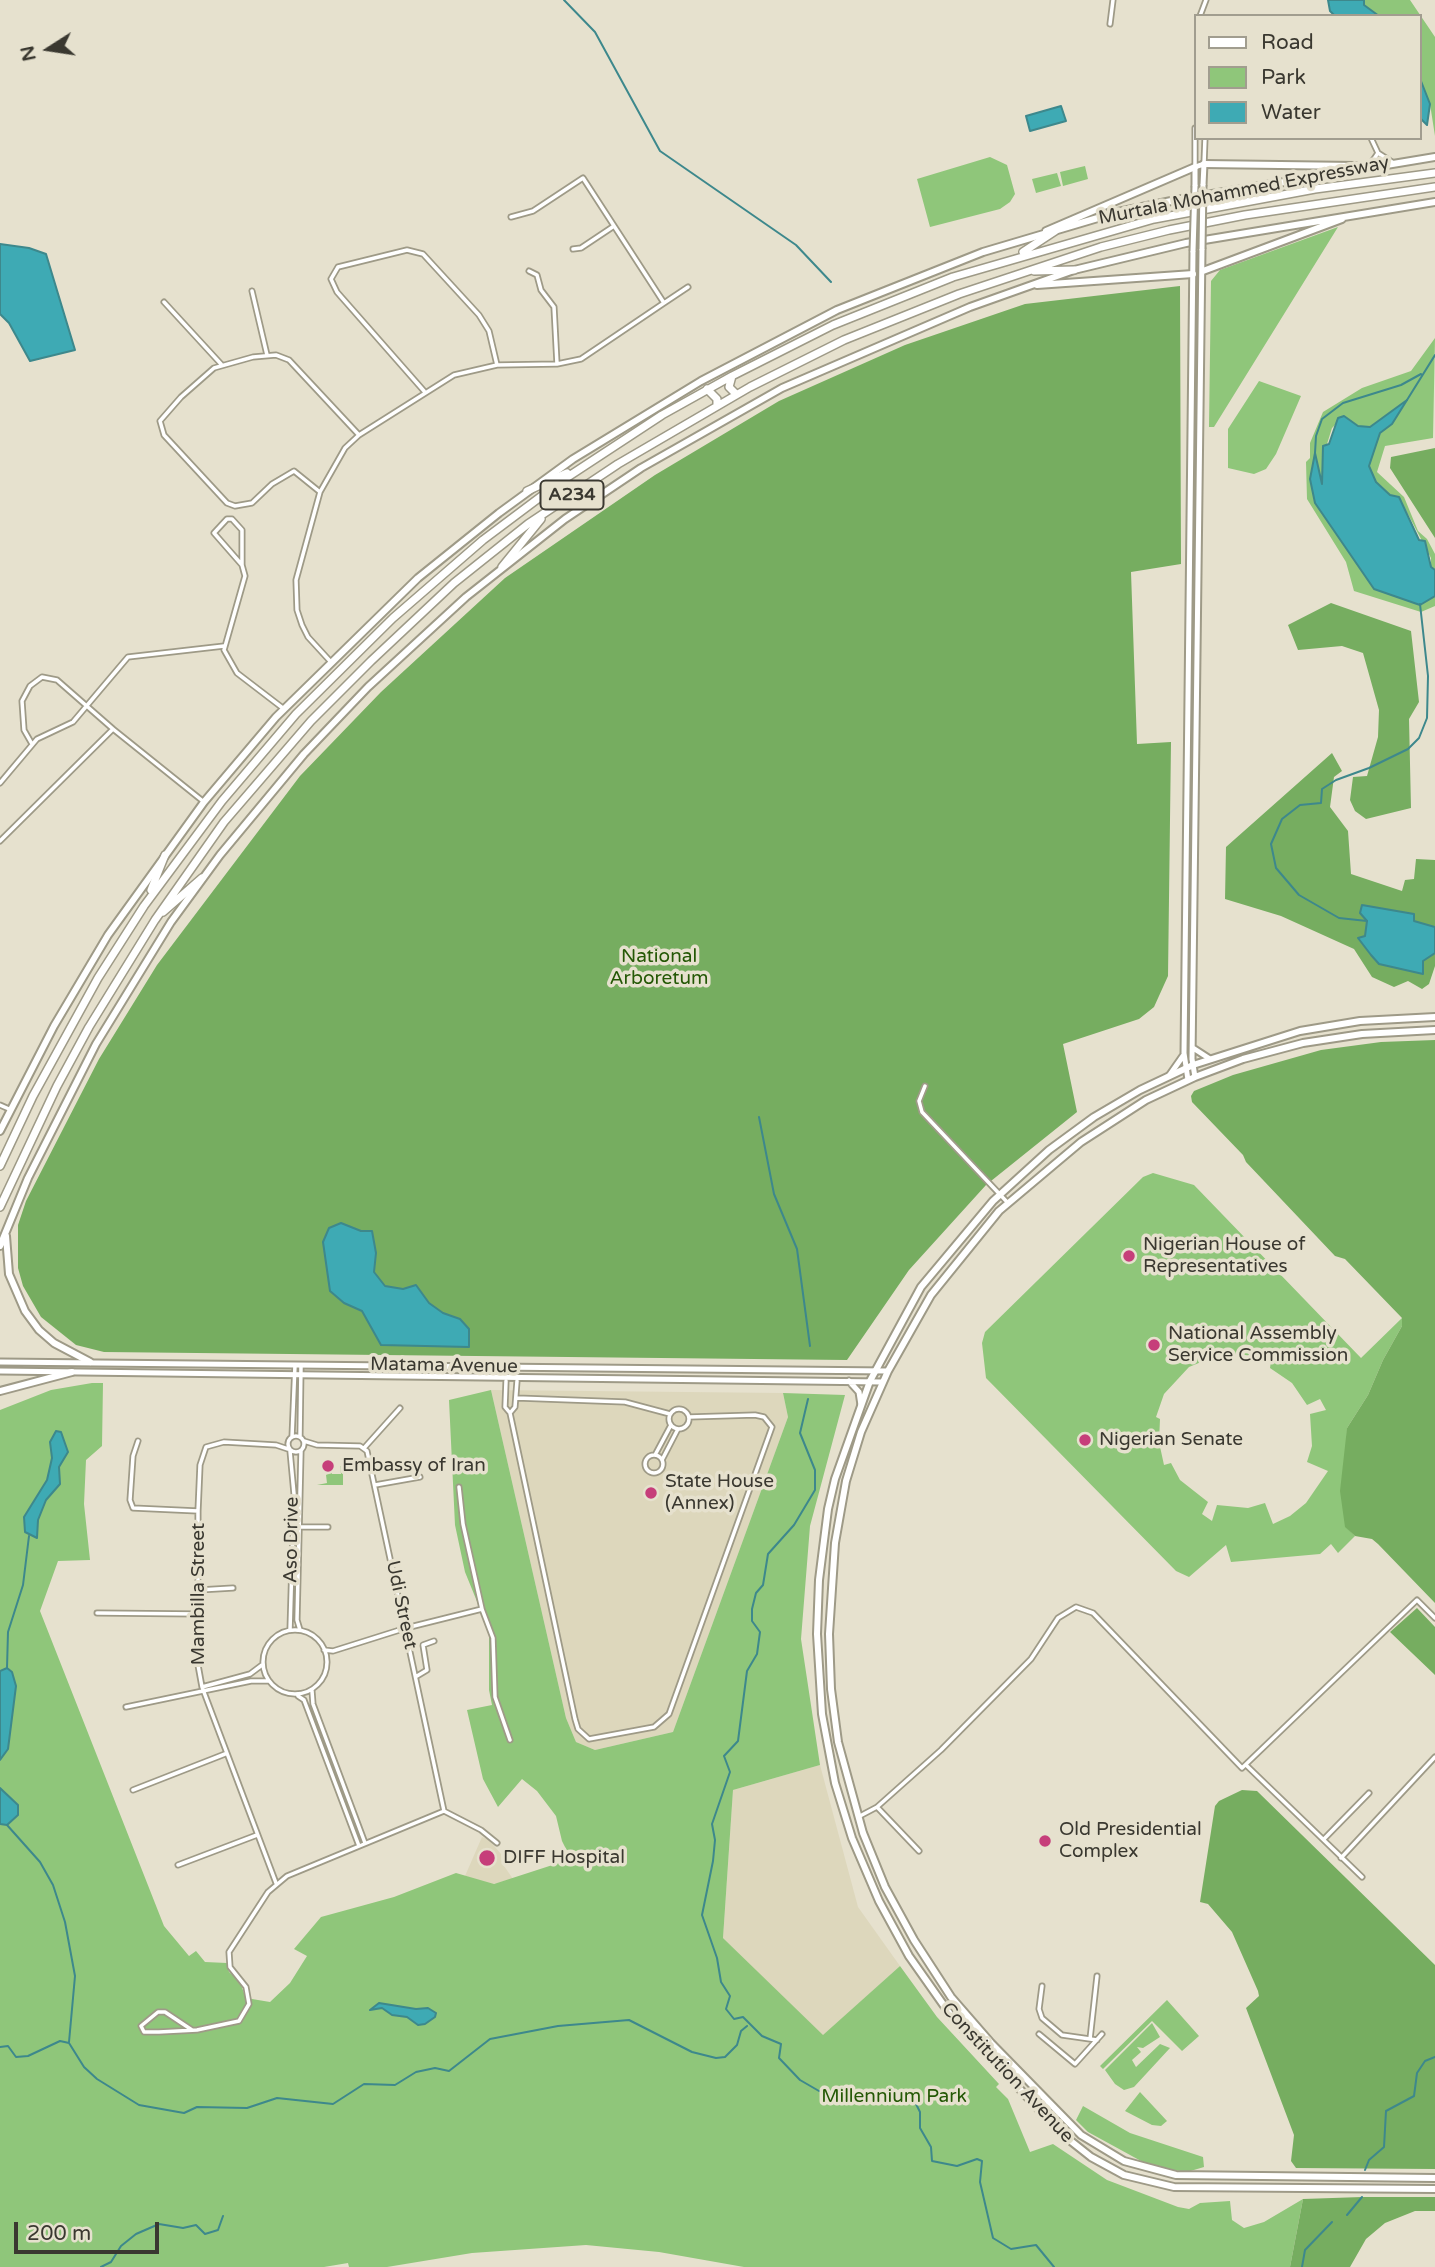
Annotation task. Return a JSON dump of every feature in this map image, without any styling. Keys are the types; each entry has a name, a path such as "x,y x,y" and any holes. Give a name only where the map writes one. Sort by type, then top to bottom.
{"highway":[{"name":"Murtala Mohammed Expressway","path":"0,1166 61,1042 144,906 222,801 277,735 337,673 444,572 586,464 732,376 879,306 1011,259 1179,214 1315,189 1433,173"},
{"name":"Murtala Mohammed Expressway","path":"0,1207 57,1086 120,975 224,821 311,721 454,583 548,511 618,464 717,405 898,317 1023,272 1169,230 1245,215 1435,187"},
{"path":"1011,259 1055,231"},
{"path":"1023,272 1074,270"},
{"path":"732,376 730,392 734,395 743,391"},
{"path":"707,389 717,399 717,405"},
{"path":"527,491 586,464"},
{"path":"502,567 548,511"},
{"path":"144,906 165,855"},
{"path":"155,920 202,878"}],"main road":[{"name":"Murtala Mohammed Expressway","path":"0,1130 79,983 204,802 284,709 330,661 428,570 527,491 649,411 837,310 983,252 1141,207 1365,166 1435,156"},
{"path":"1195,1077 1193,1048 1204,164"},
{"path":"1039,235 1204,164 1365,166"},
{"path":"1188,1080 1184,1053 1195,167"},
{"name":"Murtala Mohammed Expressway","path":"0,1246 28,1178 96,1044 131,984 202,878 278,784 343,712 420,637 502,567 624,479 782,388 946,316 1074,270 1207,239 1435,202"},
{"path":"1028,286 1193,274 1364,212"},
{"name":"Constitution Avenue","path":"1435,1017 1387,1018 1319,1027 1266,1040 1185,1068 1125,1098 1083,1125 1000,1194 964,1232 921,1287 870,1381 835,1479 828,1509 819,1580 817,1660 822,1714 835,1783 852,1838 892,1928 928,1985 966,2034 1062,2134 1091,2157 1140,2181 1174,2187 1435,2189"},
{"name":"Constitution Avenue","path":"1435,1030 1362,1034 1303,1043 1262,1053 1195,1077 1146,1100 1082,1142 1008,1203 972,1240 931,1295 882,1382 861,1432 846,1481 835,1543 829,1609 833,1712 858,1817 886,1888 938,1978 991,2043 1081,2135 1124,2161 1157,2172 1435,2178"},
{"path":"1193,1048 1210,1059"},
{"path":"1168,1078 1184,1053"},
{"path":"6,1233 9,1273 25,1311 38,1330 54,1343 90,1362"},
{"name":"Matama Avenue","path":"0,1362 888,1371"},
{"path":"142,1363 142,1373"},
{"path":"572,1368 572,1378"},
{"name":"Matama Avenue","path":"0,1371 882,1382"},
{"path":"0,1391 72,1372"},
{"path":"849,1381 859,1392 861,1405"}],"street":[{"path":"1110,24 1113,0"},
{"path":"1195,140 1195,167"},
{"path":"1204,164 1205,140"},
{"path":"1372,140 1378,153 1392,162"},
{"path":"1365,166 1378,153"},
{"path":"511,218 533,211 583,178 664,303"},
{"path":"573,249 581,248 614,226"},
{"path":"424,391 337,292 331,279 338,267 407,250 423,254 479,315 489,331 496,365"},
{"path":"529,271 537,275 541,290 554,305 557,364"},
{"path":"330,661 308,637 297,610 296,580 320,492 335,462 359,435 424,391 461,372 496,365 557,364 589,356 688,287"},
{"path":"252,291 267,355"},
{"path":"164,302 221,364"},
{"path":"320,492 294,471 280,478 252,502 235,506 219,496 164,435 160,421 221,364 267,355 289,360 359,435"},
{"path":"242,565 214,533 227,519 232,519 242,530 242,565 245,576 244,587 224,646 228,662 237,673 284,709"},
{"path":"0,783 32,744 70,725 132,656 224,646"},
{"path":"32,744 24,730 22,706 26,692 37,680 51,677 204,802"},
{"path":"0,841 113,729"},
{"path":"925,1086 919,1101 922,1112 1008,1203"},
{"path":"0,1105 9,1109"},
{"path":"298,1365 302,1439"},
{"path":"290,1438 298,1375"},
{"path":"506,1381 505,1407 510,1413 575,1719 582,1735 595,1741 654,1727 669,1714 772,1427 764,1416 689,1417 681,1409 670,1414 625,1402 517,1398"},
{"path":"510,1413 517,1398 517,1381"},
{"path":"276,1445 290,1438 317,1445 365,1447 400,1408"},
{"path":"670,1414 671,1424 655,1455 645,1460 649,1472 660,1471 662,1460 678,1429 687,1426 689,1417"},
{"path":"671,1424 678,1429"},
{"name":"Aso Drive","path":"290,1438 293,1494 290,1630"},
{"name":"Aso Drive","path":"300,1630 298,1527 302,1439"},
{"path":"138,1441 133,1455 130,1500 133,1508 198,1511"},
{"name":"Mambilla Street","path":"276,1445 224,1442 206,1447 200,1465 198,1511 203,1693 276,1883"},
{"path":"276,1445 289,1450 302,1450 317,1445"},
{"name":"Udi Street","path":"365,1447 417,1676 444,1811"},
{"path":"655,1455 662,1460"},
{"path":"375,1485 420,1477"},
{"path":"459,1487 463,1524 482,1609 493,1638 495,1697 510,1740"},
{"path":"298,1527 328,1527"},
{"path":"199,1590 233,1588"},
{"path":"858,1817 877,1807 1017,1674 1058,1618 1076,1607 1093,1614 1242,1768 1417,1600 1435,1618"},
{"path":"324,1650 333,1651 406,1628 482,1609"},
{"path":"97,1613 199,1614"},
{"path":"359,1846 304,1700 277,1690 268,1681 262,1665 268,1643 278,1634 300,1630 315,1637 324,1650 325,1673 310,1693 365,1843"},
{"path":"417,1676 427,1670 423,1645 434,1641"},
{"path":"202,1687 250,1674 262,1665"},
{"path":"126,1707 251,1681 268,1681"},
{"path":"296,1695 314,1689"},
{"path":"133,1790 225,1754"},
{"path":"1341,1858 1435,1758"},
{"path":"1246,1765 1362,1877"},
{"path":"1324,1839 1369,1793"},
{"path":"877,1807 919,1851"},
{"path":"192,2030 165,2012 158,2012 141,2026 146,2033 192,2030 239,2021 249,2004 246,1987 230,1967 229,1952 276,1883 298,1870 444,1811 481,1830 497,1843"},
{"path":"178,1865 257,1835"},
{"path":"1090,2039 1097,1976"},
{"path":"1042,1986 1039,2009 1042,2018 1062,2035 1097,2040"},
{"path":"1039,2034 1075,2064 1102,2034"}],"shaded area":[{"path":"491,1390 783,1393 788,1417 673,1732 595,1750 576,1742 566,1718"},
{"path":"820,1765 858,1907 900,1966 823,2036 723,1938 733,1790"},
{"name":"DIFF Hospital","path":"482,1837 489,1840 501,1854 502,1863 513,1879 489,1885 465,1876"}],"green space":[{"path":"1364,0 1410,0 1419,14 1376,14 1364,5"},
{"path":"1421,16 1435,37 1435,136 1430,104 1421,81"},
{"path":"990,157 1007,165 1015,194 1010,202 1000,209 930,227 917,179"},
{"path":"1085,166 1088,179 1063,186 1060,172"},
{"path":"1057,173 1061,186 1036,193 1032,179"},
{"path":"1338,227 1214,427 1209,427 1211,281 1220,270"},
{"name":"National Arboretum","path":"1180,286 1181,564 1131,572 1137,744 1171,742 1168,976 1154,1007 1139,1019 1063,1044 1077,1112 986,1185 909,1270 847,1360 104,1352 76,1345 41,1317 23,1286 18,1268 18,1225 26,1201 99,1059 157,965 300,776 381,692 505,578 655,475 779,401 905,345 1025,304"},
{"path":"1435,338 1433,438 1385,446 1377,472 1404,497 1418,531 1427,539 1435,554 1435,570 1431,568 1431,558 1399,497 1390,495 1376,482 1369,466 1380,433 1392,424 1405,402 1370,427 1358,427 1344,416 1332,428 1322,460 1322,488 1315,455 1315,503 1374,589 1420,605 1435,596 1435,606 1421,612 1354,591 1346,562 1307,499 1306,462 1310,458 1310,443 1323,412 1362,388 1411,371"},
{"path":"1259,381 1301,396 1276,454 1266,469 1254,474 1228,468 1228,429"},
{"path":"1435,448 1435,538 1390,468 1391,457"},
{"path":"1331,603 1411,631 1419,702 1409,719 1411,808 1366,819 1355,811 1350,800 1353,777 1367,776 1378,737 1379,710 1363,653 1342,646 1298,650 1288,625"},
{"path":"1332,753 1342,771 1334,777 1330,807 1348,831 1351,874 1402,891 1405,880 1414,879 1416,859 1435,860 1435,966 1429,984 1422,989 1408,981 1394,987 1372,977 1354,949 1281,916 1225,899 1226,847"},
{"path":"1435,1040 1435,1603 1378,1544 1372,1539 1355,1536 1345,1527 1340,1491 1347,1428 1368,1395 1402,1326 1402,1318 1345,1259 1335,1256 1192,1102 1191,1096 1194,1091 1233,1075 1321,1050 1381,1042"},
{"path":"1153,1173 1194,1185 1361,1358 1402,1318 1402,1326 1368,1395 1347,1428 1345,1526 1355,1536 1338,1553 1331,1544 1320,1554 1231,1562 1226,1545 1189,1577 1176,1571 986,1378 982,1343 985,1332 1143,1177","holes":["1223,1353 1224,1356 1241,1354 1271,1361 1270,1368 1292,1383 1307,1405 1320,1399 1326,1410 1310,1414 1312,1446 1307,1462 1328,1471 1306,1503 1290,1516 1273,1524 1265,1503 1248,1508 1217,1505 1212,1521 1202,1514 1208,1502 1180,1480 1171,1463 1164,1465 1159,1442 1160,1419 1156,1417 1164,1394 1189,1367"]},
{"name":"Millennium Park","path":"103,1383 102,1446 86,1460 84,1504 90,1560 58,1561 40,1611 164,1926 189,1956 196,1951 205,1962 227,1963 229,1972 239,1980 246,1998 270,2002 290,1983 307,1956 294,1949 321,1917 394,1897 456,1873 494,1884 571,1859 562,1841 556,1816 537,1791 522,1779 498,1807 483,1779 467,1710 492,1705 489,1690 489,1631 465,1572 455,1525 449,1400 491,1390 566,1718 576,1742 595,1750 673,1732 788,1417 783,1393 845,1395 810,1526 801,1639 820,1765 733,1790 723,1938 823,2035 900,1966 937,2017 999,2084 996,2087 1008,2099 1030,2152 1053,2144 1107,2180 1178,2207 1189,2209 1200,2203 1230,2201 1232,2220 1244,2228 1264,2222 1303,2199 1290,2267 744,2267 659,2252 586,2245 472,2253 387,2267 349,2267 348,2263 324,2267 0,2267 0,1410 51,1390"},
{"path":"328,1460 326,1464 331,1467 332,1474 341,1474 340,1466 343,1466 343,1485 317,1485 327,1483 328,1474 323,1464"},
{"path":"1417,1608 1435,1627 1435,1675 1390,1632"},
{"path":"1242,1790 1257,1791 1435,1965 1435,2169 1296,2168 1291,2161 1294,2135 1246,2008 1259,1996 1258,1991 1232,1932 1208,1904 1200,1902 1215,1806 1219,1801"},
{"path":"1167,2000 1199,2036 1182,2051 1152,2021 1103,2069 1100,2066"},
{"path":"1152,2023 1160,2037 1143,2048 1137,2047 1141,2052 1132,2060 1136,2067 1160,2044 1170,2048 1134,2087 1124,2090 1115,2084 1105,2070"},
{"path":"1140,2092 1167,2121 1161,2126 1152,2125 1125,2111"},
{"path":"1083,2106 1130,2133 1203,2157 1204,2167 1187,2172 1152,2167 1088,2132 1076,2120"},
{"path":"1435,2197 1435,2211 1415,2211 1385,2223 1366,2239 1350,2267 1290,2267 1303,2199"}],"water":[{"path":"1328,0 1364,0 1364,5 1376,14 1333,14"},
{"path":"1421,81 1430,104 1427,125 1421,119"},
{"path":"1061,106 1066,121 1030,131 1026,116"},
{"path":"0,244 29,248 46,254 75,350 30,361 9,323 0,314"},
{"path":"1407,400 1392,424 1380,433 1369,466 1376,482 1390,495 1399,497 1419,540 1425,541 1431,567 1435,570 1435,596 1420,605 1374,589 1315,503 1310,479 1315,453 1322,484 1323,446 1329,444 1338,418 1344,416 1358,426 1370,427"},
{"path":"1362,905 1414,914 1414,921 1435,927 1435,953 1423,961 1423,974 1379,964 1371,955 1358,938 1365,936 1367,921 1360,913"},
{"path":"341,1223 361,1231 372,1231 376,1253 374,1272 385,1286 403,1289 416,1285 429,1303 443,1313 460,1319 469,1329 469,1347 381,1345 362,1311 344,1303 330,1291 323,1242 329,1228"},
{"path":"56,1431 61,1432 68,1452 59,1467 60,1484 46,1500 38,1520 37,1538 25,1532 24,1517 47,1480 52,1458 50,1442"},
{"path":"7,1668 12,1672 16,1686 8,1749 0,1760 0,1671"},
{"path":"0,1788 18,1805 18,1815 7,1825 0,1824"},
{"path":"379,2003 416,2009 428,2008 436,2013 435,2017 425,2024 418,2025 407,2017 392,2015 382,2008 370,2010"}],"waterway":[{"path":"564,0 595,32 660,151 796,245 831,282"},
{"path":"1407,400 1435,355"},
{"path":"1315,453 1316,436 1322,419 1343,403 1401,385 1421,374"},
{"path":"1367,921 1339,918 1299,895 1276,868 1271,844 1282,819 1300,805 1321,803 1322,789 1336,780 1408,749 1419,738 1427,718 1428,676 1420,604"},
{"path":"759,1117 774,1194 797,1249 810,1346"},
{"path":"808,1399 800,1433 815,1470 815,1490 794,1525 768,1554 763,1585 756,1593 752,1609 752,1621 760,1632 757,1654 747,1671 738,1741 724,1756 730,1772 712,1824 715,1840 713,1861 702,1915 717,1958 721,1982 730,1996 726,2009 734,2019 743,2017 762,2036 781,2044 779,2058 800,2080 819,2091 891,2101 907,2097 914,2100 920,2112 920,2128 931,2147 932,2161 957,2166 977,2159 982,2161 980,2182 993,2238 1011,2249 1036,2245 1054,2267"},
{"path":"7,1668 8,1632 23,1585 29,1536"},
{"path":"7,1825 40,1862 53,1885 65,1922 75,1976 69,2042"},
{"path":"0,2047 8,2046 16,2057 28,2056 60,2041 69,2043 84,2067 97,2079 139,2105 184,2113 197,2107 247,2108 277,2098 333,2104 364,2084 395,2085 416,2072 435,2068 449,2071 490,2039 558,2026 629,2020 692,2052 716,2058 725,2057 737,2045 741,2031 747,2026"},
{"path":"1365,2170 1369,2160 1384,2147 1386,2111 1414,2096 1417,2073 1425,2061 1435,2057"},
{"path":"1347,2215 1362,2197"},
{"path":"101,2267 111,2262 121,2246 136,2234 159,2224 183,2228 196,2225 205,2234 218,2230 223,2216"},
{"path":"1302,2267 1305,2250 1332,2222"}],"place":[{"name":"Nigerian House of Representatives","path":"1129,1256"},
{"name":"National Assembly Service Commission","path":"1154,1345"},
{"name":"Nigerian Senate","path":"1085,1440"},
{"name":"Embassy of Iran","path":"328,1466"},
{"name":"State House (Annex)","path":"651,1493"},
{"name":"Old Presidential Complex","path":"1045,1841"},
{"name":"DIFF Hospital","path":"487,1858"}]}
